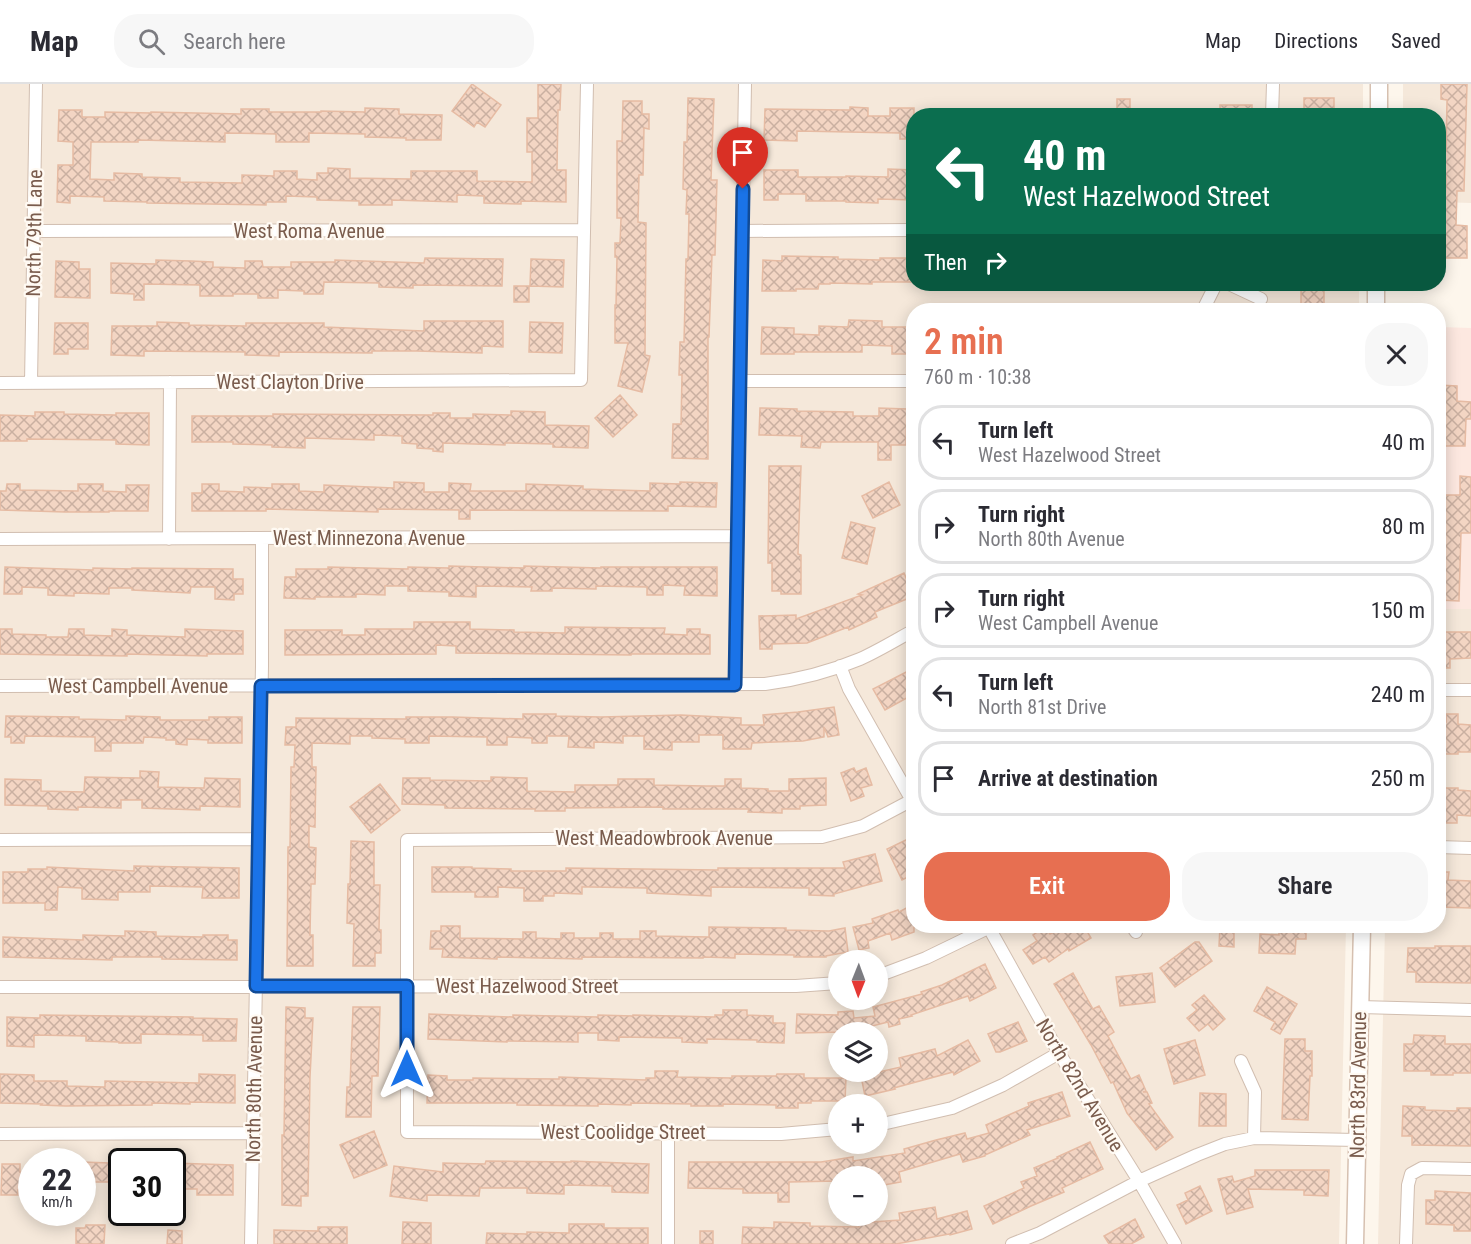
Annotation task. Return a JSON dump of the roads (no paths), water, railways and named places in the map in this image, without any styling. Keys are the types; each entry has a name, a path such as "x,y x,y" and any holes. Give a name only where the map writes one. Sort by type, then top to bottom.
{"main road":[{"path":"1379,84 1379,108"},
{"name":"North 83rd Avenue","path":"1355,1244 1362,933"}],"street":[{"name":"North 79th Lane","path":"31,383 36,84"},
{"path":"584,230 587,84"},
{"path":"735,685 745,84"},
{"path":"1272,108 1273,84"},
{"name":"West Roma Avenue","path":"35,231 584,230"},
{"name":"West Clayton Drive","path":"0,383 580,380 584,230"},
{"path":"742,231 906,230"},
{"path":"1244,291 1261,299"},
{"path":"740,381 906,381"},
{"path":"169,539 170,382"},
{"name":"West Minnezona Avenue","path":"0,539 738,536"},
{"name":"North 80th Avenue","path":"251,1244 262,539"},
{"name":"West Campbell Avenue","path":"0,686 765,684 795,680 860,659 906,634"},
{"path":"840,666 849,689 906,789"},
{"path":"1446,690 1471,690"},
{"name":"West Meadowbrook Avenue","path":"407,986 407,840 822,837 863,826 906,804"},
{"path":"0,840 259,840"},
{"path":"1446,847 1471,848"},
{"path":"888,972 926,958 975,933"},
{"name":"North 82nd Avenue","path":"993,933 1059,1053 1139,1181 1175,1244"},
{"name":"West Hazelwood Street","path":"0,987 796,986 828,984"},
{"name":"West Coolidge Street","path":"407,986 407,1132 781,1134 828,1130"},
{"path":"1360,1007 1471,1010"},
{"path":"888,1123 952,1108 1004,1085 1059,1053"},
{"path":"1241,1061 1255,1092 1254,1138"},
{"path":"668,1132 668,1244"},
{"path":"0,1134 252,1133"},
{"path":"1012,1244 1040,1233 1139,1181 1225,1144 1254,1138 1357,1140"},
{"path":"1406,1244 1408,1185 1411,1174 1422,1168 1471,1169"}]}
